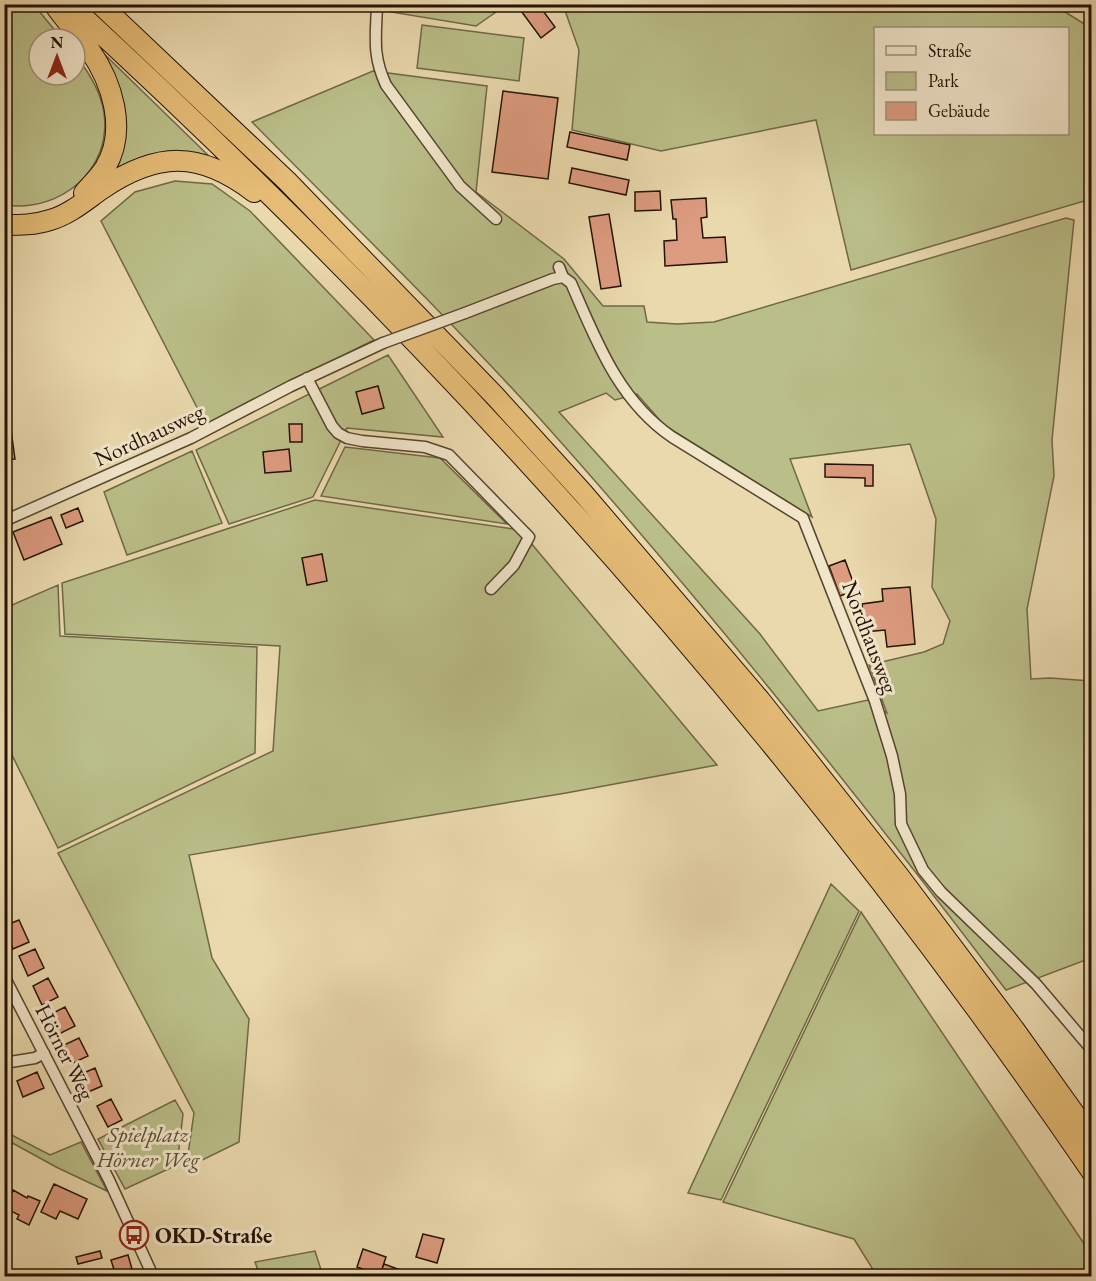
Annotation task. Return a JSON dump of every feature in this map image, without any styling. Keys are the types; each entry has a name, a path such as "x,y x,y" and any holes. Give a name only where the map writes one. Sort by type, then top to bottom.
{"highway":[{"path":"54,4 90,49 106,77 112,93 116,119 113,144 105,166 66,213"},
{"path":"69,4 175,102 312,237 435,363 566,505 734,699 886,890 984,1020 1092,1172"},
{"path":"100,4 288,181 495,396 583,493 774,719 906,886 1014,1029 1092,1138"},
{"path":"4,225 52,220 132,172 151,163 174,160 197,162 218,169 240,182 312,237"}],"street":[{"path":"377,4 375,51 378,68 386,85 460,186 496,219"},
{"name":"Nordhausweg","path":"4,521 191,438 307,378 383,343 553,279 561,272 571,283 604,356 623,389 638,409 672,437 803,518 875,701 892,756 900,794 901,824 923,870 941,892 1035,984 1092,1050"},
{"path":"307,378 338,433 347,438 362,441 425,447 449,455 529,537 514,565 491,589"},
{"name":"Hörner Weg","path":"4,975 109,1180 153,1276"},
{"path":"4,1063 35,1058 44,1053"}],"green space":[{"path":"5,4 34,5 52,27 27,27 27,87 87,87 87,72 100,97 104,113 104,134 100,153 78,184 62,195 44,202 25,206 5,205"},
{"path":"392,4 506,5 476,26 391,12"},
{"path":"563,5 1054,5 1091,28 1091,199 851,270 816,120 661,151 572,130 579,50"},
{"path":"422,25 524,38 519,81 417,68"},
{"path":"96,46 213,160 102,182 117,152"},
{"path":"373,71 487,86 476,192 564,259 603,306 644,306 647,322 677,324 714,322 1066,218 1074,220 1052,440 1054,476 1027,609 1031,679 1091,681 1091,958 1006,990 780,701 603,490 471,345 252,122","holes":["606,393 615,400 637,394 664,425 812,517 790,459 910,444 936,519 932,587 950,621 943,644 924,652 869,665 887,713 868,700 818,711 760,634 559,412"]},
{"path":"175,181 212,184 250,211 374,340 206,425 101,221 135,192"},
{"path":"388,355 443,437 347,428 313,497 229,524 196,450"},
{"path":"345,447 440,458 507,524 321,496"},
{"path":"192,451 222,523 127,555 104,492"},
{"path":"315,500 520,530 717,765 566,793 189,855 212,958 249,1019 239,1142 186,1168 194,1113 58,853 273,751 280,646 65,634 62,583"},
{"path":"58,585 60,636 257,647 255,753 58,848 5,741 5,608"},
{"path":"831,884 859,911 721,1200 688,1193"},
{"path":"861,912 1091,1254 1091,1276 877,1276 854,1239 723,1202"},
{"name":"Spielplatz Hörner Weg","path":"175,1100 183,1114 177,1165 125,1189 98,1139"},
{"path":"4,1131 50,1155 81,1142 107,1191 5,1139"},
{"path":"315,1251 323,1276 260,1276 255,1262"}],"building":[{"path":"516,4 538,4 555,27 541,38"},
{"path":"503,91 558,98 548,179 492,172"},
{"path":"570,132 630,145 627,160 567,147"},
{"path":"572,168 629,180 626,195 569,183"},
{"path":"660,191 661,210 635,211 635,192"},
{"path":"706,198 707,217 701,218 703,238 725,237 727,262 665,266 664,241 677,240 676,219 673,219 671,200"},
{"path":"609,214 621,286 601,289 589,217"},
{"path":"378,386 384,408 362,414 356,392"},
{"path":"289,424 302,424 302,442 290,442"},
{"path":"11,430 15,459 4,460 4,431"},
{"path":"289,449 291,471 265,473 263,452"},
{"path":"825,464 873,465 873,486 865,486 865,478 825,477"},
{"path":"78,508 83,521 66,528 61,515"},
{"path":"51,517 62,544 24,560 13,532"},
{"path":"322,554 327,581 307,585 302,558"},
{"path":"845,560 856,590 840,596 829,566"},
{"path":"910,587 915,644 887,647 885,630 865,632 862,604 883,601 882,589"},
{"path":"19,920 29,942 13,949 4,926"},
{"path":"35,949 44,968 28,976 19,956"},
{"path":"48,978 58,997 42,1005 33,986"},
{"path":"65,1007 75,1026 59,1034 49,1015"},
{"path":"4,1026 12,1040 4,1044"},
{"path":"79,1038 88,1056 73,1063 64,1045"},
{"path":"95,1068 102,1086 86,1093 79,1075"},
{"path":"37,1072 44,1088 23,1097 17,1081"},
{"path":"111,1099 122,1120 108,1127 97,1106"},
{"path":"54,1184 87,1199 78,1219 60,1211 56,1219 41,1212"},
{"path":"13,1190 27,1198 28,1196 40,1201 29,1225 17,1219 19,1215 5,1208"},
{"path":"423,1234 444,1239 437,1263 416,1257"},
{"path":"363,1249 386,1257 380,1275 357,1267"},
{"path":"100,1251 102,1258 78,1264 76,1257"},
{"path":"128,1255 134,1276 116,1276 111,1260"},
{"path":"384,1264 417,1276 379,1276"}],"place":[{"name":"OKD-Straße","path":"134,1235"}]}
